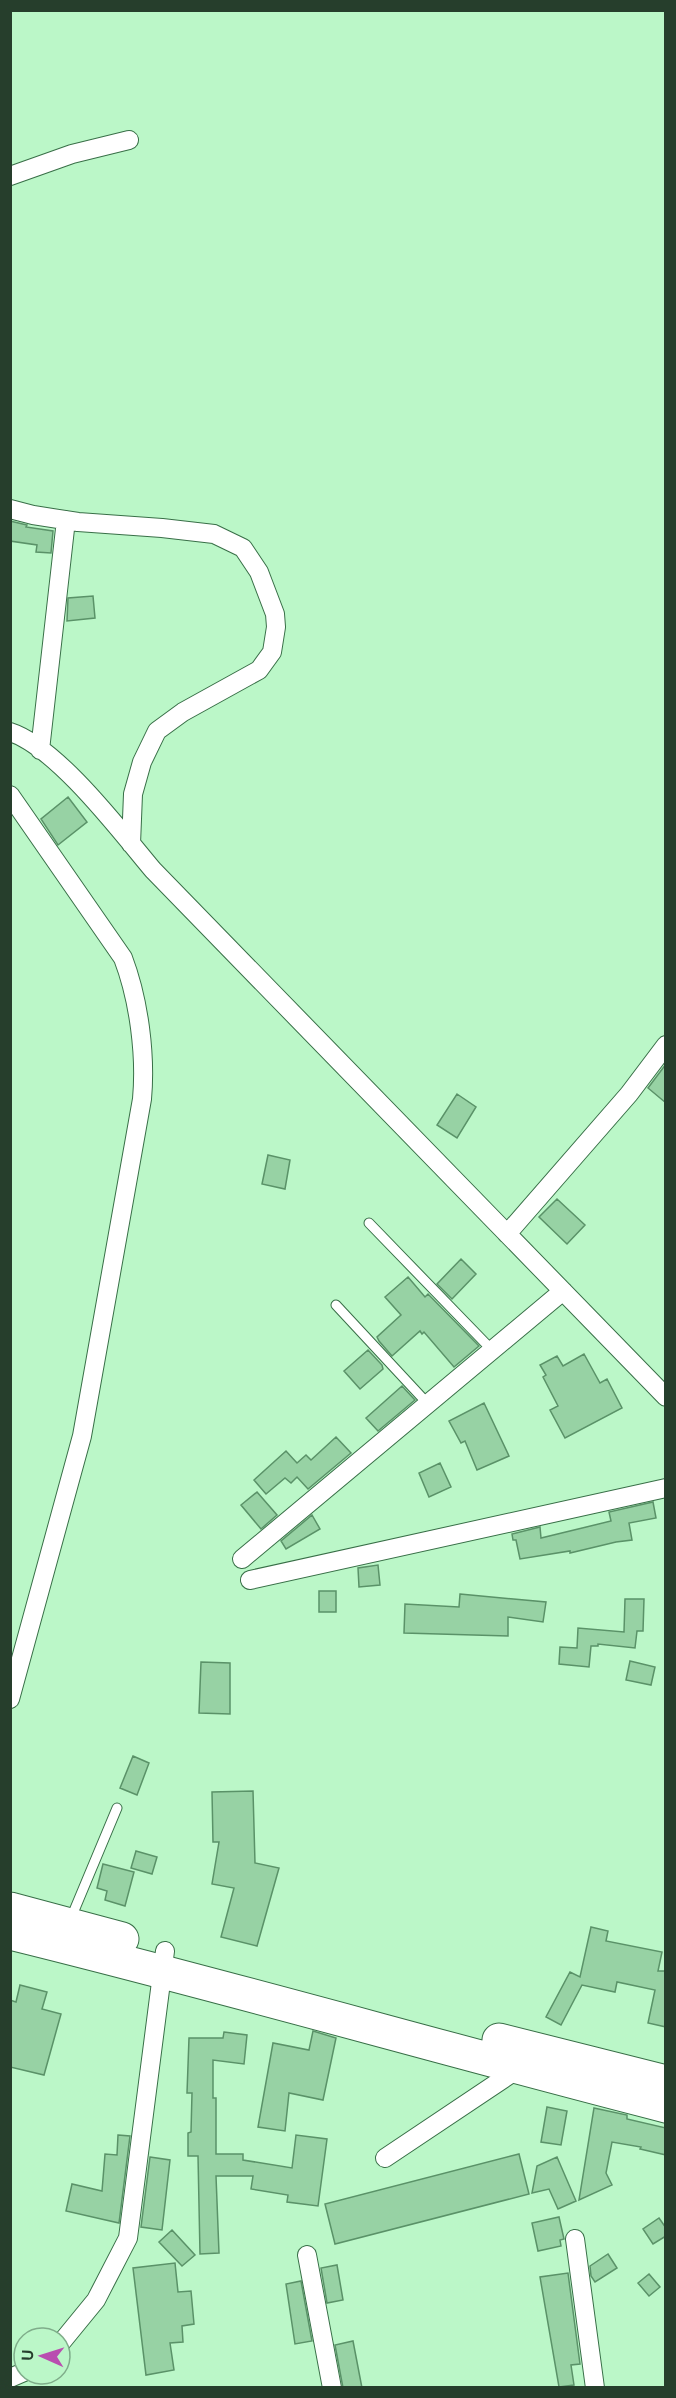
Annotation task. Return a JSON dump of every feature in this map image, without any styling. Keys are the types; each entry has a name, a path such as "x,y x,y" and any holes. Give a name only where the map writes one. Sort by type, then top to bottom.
{"highway":[{"path":"10,1909 68,1923 164,1961 518,2069 618,2082 666,2082"},
{"path":"10,1933 164,1961 530,2048 618,2082 666,2106"}],"street":[{"path":"10,176 72,154 129,140"},
{"path":"10,508 66,520 214,534 243,548 260,572 275,614 276,627 272,652 259,670 183,712 157,731 142,762 133,794 131,844"},
{"path":"40,750 66,520"},
{"path":"10,732 50,757 96,802 153,870 666,1397"},
{"path":"10,795 123,958 130,980 144,1062 142,1100 82,1436 10,1699"},
{"path":"507,1234 629,1094 666,1045"},
{"path":"242,1559 563,1291"},
{"path":"250,1580 666,1488"},
{"path":"72,2329 96,2300 128,2238 164,1961"},
{"path":"385,2158 518,2069"},
{"path":"575,2239 595,2388"},
{"path":"307,2255 332,2388"}],"lane":[{"path":"369,1223 492,1350"},
{"path":"336,1305 428,1404"},
{"path":"68,1923 117,1808"}],"building":[{"path":"10,521 27,525 26,527 53,531 51,553 36,552 37,545 10,541"},
{"path":"93,596 95,618 67,621 68,598"},
{"path":"68,797 87,822 58,845 41,819"},
{"path":"666,1064 666,1103 648,1088"},
{"path":"457,1094 476,1107 457,1138 437,1125"},
{"path":"268,1155 290,1160 285,1189 262,1184"},
{"path":"557,1199 585,1225 567,1244 539,1217"},
{"path":"461,1259 476,1274 452,1299 437,1284"},
{"path":"408,1277 425,1297 428,1294 479,1346 454,1367 424,1332 422,1334 420,1331 392,1356 379,1341 377,1337 401,1315 385,1297"},
{"path":"368,1350 383,1369 360,1389 344,1371"},
{"path":"584,1354 600,1383 607,1379 622,1408 565,1438 550,1410 558,1406 543,1377 546,1375 540,1365 557,1356 563,1366"},
{"path":"402,1386 415,1400 378,1431 366,1418"},
{"path":"484,1403 509,1456 477,1470 465,1441 461,1443 449,1421"},
{"path":"336,1437 351,1453 308,1489 297,1477 291,1483 285,1478 266,1494 254,1480 286,1451 297,1463 306,1455 311,1460"},
{"path":"440,1463 451,1487 429,1497 419,1473"},
{"path":"257,1492 277,1515 261,1529 241,1505"},
{"path":"653,1502 656,1518 629,1523 632,1540 570,1553 570,1551 520,1559 516,1540 513,1540 512,1534 540,1527 541,1538 611,1521 609,1512"},
{"path":"312,1515 320,1529 286,1549 281,1541"},
{"path":"378,1565 380,1585 359,1587 358,1568"},
{"path":"319,1591 336,1591 336,1612 319,1612"},
{"path":"460,1594 546,1602 543,1622 508,1617 508,1636 404,1633 405,1604 459,1607"},
{"path":"625,1599 644,1599 643,1631 637,1631 635,1648 598,1644 598,1646 591,1646 589,1667 559,1664 560,1647 577,1648 578,1628 624,1632"},
{"path":"630,1661 655,1667 651,1685 626,1680"},
{"path":"201,1662 230,1663 230,1714 199,1713"},
{"path":"133,1756 149,1763 137,1795 120,1788"},
{"path":"253,1791 255,1863 279,1868 257,1946 221,1937 234,1888 212,1884 219,1842 213,1842 212,1792"},
{"path":"136,1851 157,1857 152,1874 131,1868"},
{"path":"103,1864 134,1872 125,1906 105,1900 107,1891 97,1888"},
{"path":"591,1927 608,1931 606,1941 662,1952 658,1971 666,1971 666,2027 648,2023 655,1990 617,1982 615,1992 582,1985 561,2025 546,2017 570,1972 580,1977"},
{"path":"20,1985 47,1992 42,2009 61,2014 44,2075 10,2067 10,2000 16,2002"},
{"path":"313,2031 336,2038 323,2100 289,2093 285,2131 258,2127 273,2043 309,2050"},
{"path":"224,2032 247,2035 244,2064 213,2060 216,2154 243,2154 243,2160 292,2168 296,2135 327,2139 318,2206 287,2202 288,2195 251,2189 253,2176 216,2176 219,2253 200,2254 198,2156 188,2156 192,2093 187,2093 189,2038 223,2038"},
{"path":"547,2107 567,2111 561,2145 541,2142"},
{"path":"594,2108 627,2115 627,2119 666,2128 666,2155 640,2149 641,2147 612,2142 606,2173 612,2185 579,2200"},
{"path":"118,2135 130,2136 119,2223 66,2211 72,2184 102,2191 105,2154 117,2155"},
{"path":"519,2154 529,2194 335,2244 325,2204"},
{"path":"150,2157 170,2160 162,2230 141,2227"},
{"path":"557,2157 576,2201 558,2209 549,2189 532,2193 537,2166"},
{"path":"559,2217 564,2239 560,2240 561,2246 538,2251 532,2223"},
{"path":"659,2218 666,2228 666,2236 653,2244 643,2229"},
{"path":"172,2230 195,2255 182,2266 159,2242"},
{"path":"608,2254 617,2268 595,2282 591,2276 590,2266"},
{"path":"175,2263 178,2292 191,2291 194,2324 182,2326 183,2342 170,2343 174,2370 146,2375 133,2268"},
{"path":"337,2265 343,2300 327,2303 321,2268"},
{"path":"568,2273 580,2364 571,2365 574,2385 559,2387 540,2277"},
{"path":"649,2274 660,2287 649,2296 638,2283"},
{"path":"301,2281 312,2341 295,2344 286,2284"},
{"path":"353,2341 362,2388 343,2388 335,2345"}]}
